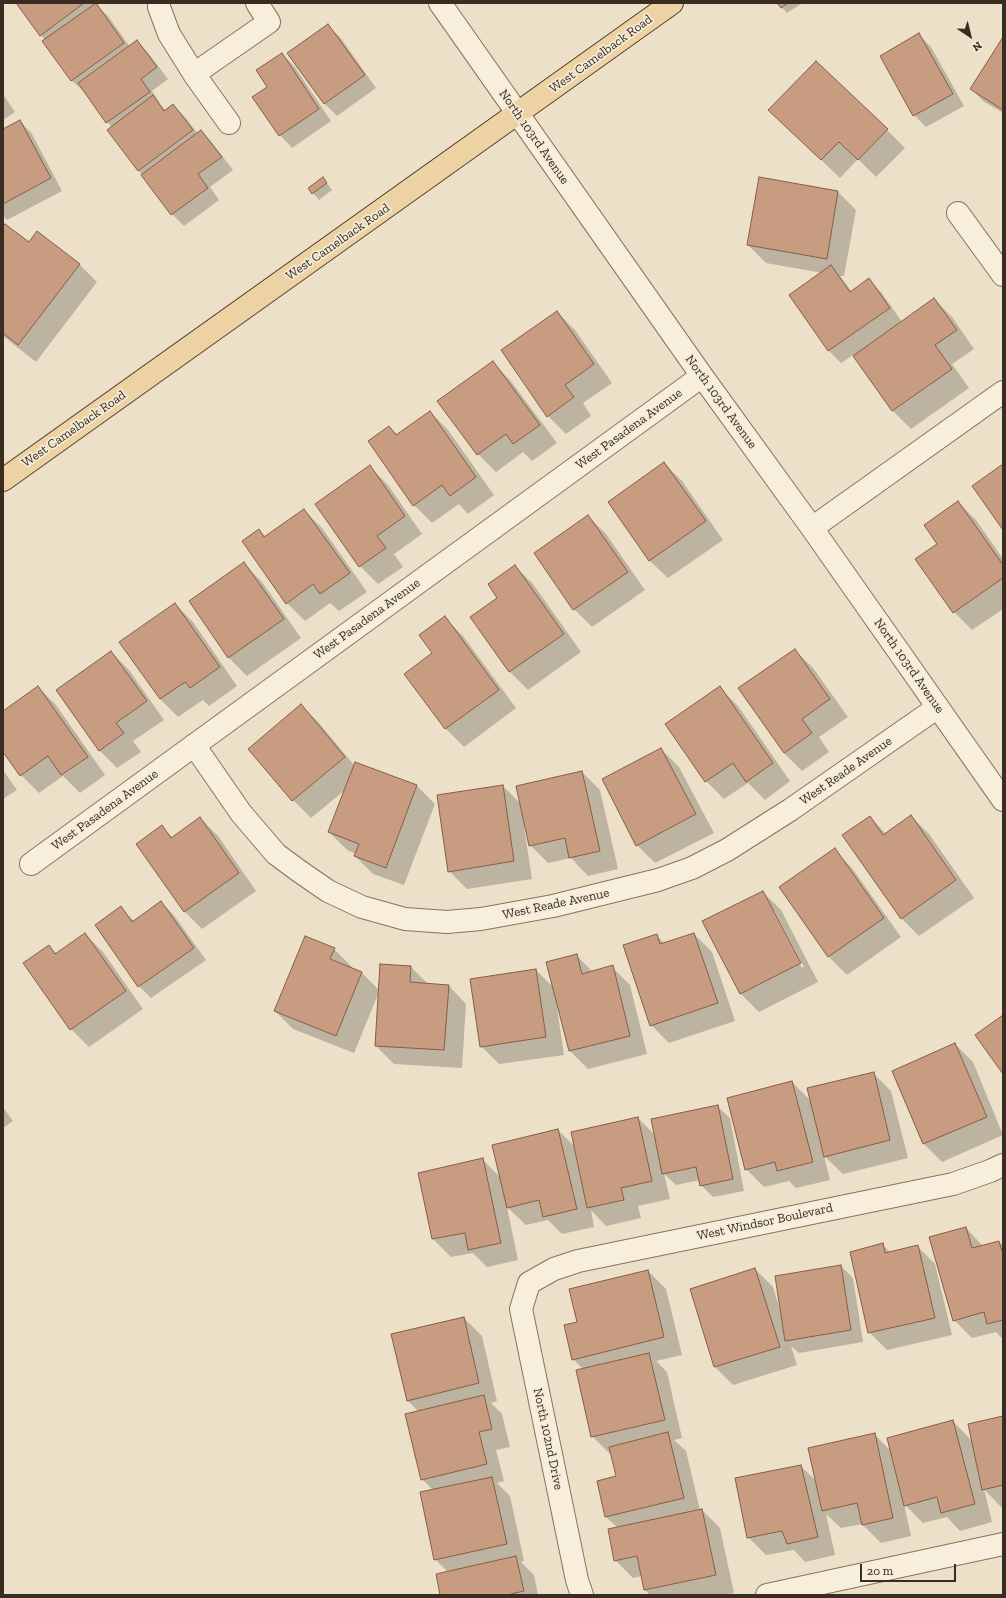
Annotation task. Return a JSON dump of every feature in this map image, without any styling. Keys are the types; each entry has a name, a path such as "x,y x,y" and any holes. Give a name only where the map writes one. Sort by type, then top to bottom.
{"main road":[{"name":"West Camelback Road","path":"3,480 672,3"}],"street":[{"path":"160,3 159,7 169,34 194,74 229,123"},
{"path":"194,74 269,22 257,3"},
{"name":"North 103rd Avenue","path":"440,3 702,376 812,528 1003,800"},
{"path":"958,213 1003,275"},
{"name":"West Pasadena Avenue","path":"32,864 702,376"},
{"path":"812,528 1003,392"},
{"name":"West Reade Avenue","path":"194,745 241,813 276,854 328,891 362,908 405,919 447,922 481,919 560,904 658,880 692,868 727,850 790,810 938,707"},
{"name":"West Windsor Boulevard","path":"529,1283 554,1269 578,1262 953,1184 1003,1165"},
{"name":"North 102nd Drive","path":"529,1283 521,1309 577,1580 582,1595"},
{"path":"767,1595 1003,1544"}],"building":[{"path":"16,3 84,3 40,36"},
{"path":"96,3 124,43 71,81 42,41"},
{"path":"777,3 788,3 781,8"},
{"path":"328,24 365,75 324,104 287,53"},
{"path":"919,33 953,94 913,116 880,56"},
{"path":"1003,37 1003,110 970,89"},
{"path":"137,40 157,67 141,79 150,92 106,123 78,83"},
{"path":"282,53 319,109 279,136 252,97 267,87 256,70"},
{"path":"816,61 888,129 858,160 839,142 821,160 768,110"},
{"path":"153,95 164,111 173,104 193,130 138,171 107,130"},
{"path":"20,120 51,178 3,204 3,129"},
{"path":"201,130 222,157 198,174 208,188 171,215 141,175"},
{"path":"323,177 327,183 312,194 308,188"},
{"path":"759,177 838,191 827,259 747,245"},
{"path":"5,224 29,242 37,231 80,264 18,345 3,333 3,226"},
{"path":"831,265 850,292 869,278 890,308 828,351 789,295"},
{"path":"934,298 957,330 935,345 952,369 892,411 853,356"},
{"path":"557,311 594,364 565,385 574,397 547,417 501,350"},
{"path":"493,361 540,425 513,444 506,434 477,455 437,401"},
{"path":"430,411 476,477 450,496 442,485 413,506 368,441 389,426 396,435"},
{"path":"664,462 706,521 649,561 608,502"},
{"path":"1003,464 1003,530 972,486"},
{"path":"370,465 405,516 377,536 386,548 359,567 315,504"},
{"path":"958,501 1003,565 1003,578 953,613 915,559 937,544 924,525"},
{"path":"304,509 350,573 320,594 313,584 286,604 242,541 259,529 264,537"},
{"path":"588,515 628,572 573,610 534,553"},
{"path":"244,562 284,619 228,658 189,601"},
{"path":"515,565 564,634 509,672 470,617 497,598 488,584"},
{"path":"175,603 220,667 190,688 185,682 160,699 119,642"},
{"path":"445,616 499,690 445,729 404,674 432,653 419,635"},
{"path":"795,649 830,699 802,719 812,733 784,753 738,688"},
{"path":"111,651 147,701 116,723 124,733 99,751 56,690"},
{"path":"38,686 88,757 61,775 48,756 20,776 3,752 3,711"},
{"path":"720,686 773,763 746,782 733,763 705,782 665,724"},
{"path":"301,704 345,757 292,801 248,749"},
{"path":"661,748 696,814 636,846 602,779"},
{"path":"355,762 417,785 386,868 354,856 359,844 328,832"},
{"path":"582,771 600,851 569,858 565,838 529,846 516,786"},
{"path":"503,785 514,861 448,872 437,795"},
{"path":"911,815 956,880 901,919 842,835 870,816 883,835"},
{"path":"200,817 239,873 184,912 136,844 162,825 171,838"},
{"path":"835,848 884,918 828,957 779,887"},
{"path":"763,891 801,963 740,994 702,921"},
{"path":"161,901 194,948 138,987 95,925 121,906 132,922"},
{"path":"85,933 126,991 70,1030 23,963 49,945 55,954"},
{"path":"694,933 718,1003 650,1026 623,945 657,934 660,944"},
{"path":"305,936 335,948 330,959 362,972 336,1036 274,1011"},
{"path":"577,954 582,974 613,965 630,1036 569,1051 546,962"},
{"path":"380,964 411,966 410,982 449,985 444,1050 375,1046"},
{"path":"536,969 546,1037 480,1047 470,979"},
{"path":"1003,1015 1003,1074 975,1035"},
{"path":"955,1043 987,1117 923,1144 892,1071"},
{"path":"874,1072 890,1140 824,1157 807,1088"},
{"path":"792,1081 813,1162 777,1171 775,1162 745,1170 727,1098"},
{"path":"718,1105 733,1179 700,1186 696,1167 662,1174 651,1119"},
{"path":"638,1117 652,1181 621,1188 624,1200 587,1208 571,1132"},
{"path":"558,1129 577,1209 543,1217 539,1200 507,1208 492,1145"},
{"path":"483,1158 501,1243 468,1250 465,1233 432,1239 418,1173"},
{"path":"966,1227 972,1248 999,1241 1003,1254 1003,1320 987,1324 984,1312 953,1321 929,1237"},
{"path":"883,1243 885,1253 918,1245 935,1318 868,1333 850,1252"},
{"path":"841,1265 851,1330 785,1341 775,1276"},
{"path":"755,1268 780,1347 714,1367 690,1289"},
{"path":"648,1270 664,1337 572,1360 564,1325 577,1322 569,1289"},
{"path":"464,1317 479,1383 407,1401 391,1334"},
{"path":"649,1353 665,1420 591,1437 576,1370"},
{"path":"484,1395 492,1429 479,1432 487,1464 421,1480 405,1414"},
{"path":"1003,1416 1003,1485 982,1490 968,1424"},
{"path":"953,1420 975,1504 941,1513 937,1497 904,1506 887,1438"},
{"path":"668,1432 684,1498 605,1517 597,1481 616,1476 609,1447"},
{"path":"875,1433 893,1518 862,1525 857,1503 822,1511 808,1448"},
{"path":"801,1465 818,1537 787,1544 782,1531 747,1538 735,1478"},
{"path":"492,1477 507,1544 434,1560 420,1492"},
{"path":"702,1509 716,1575 644,1590 637,1556 614,1561 608,1529"},
{"path":"516,1556 524,1591 511,1595 440,1595 436,1574"}]}
